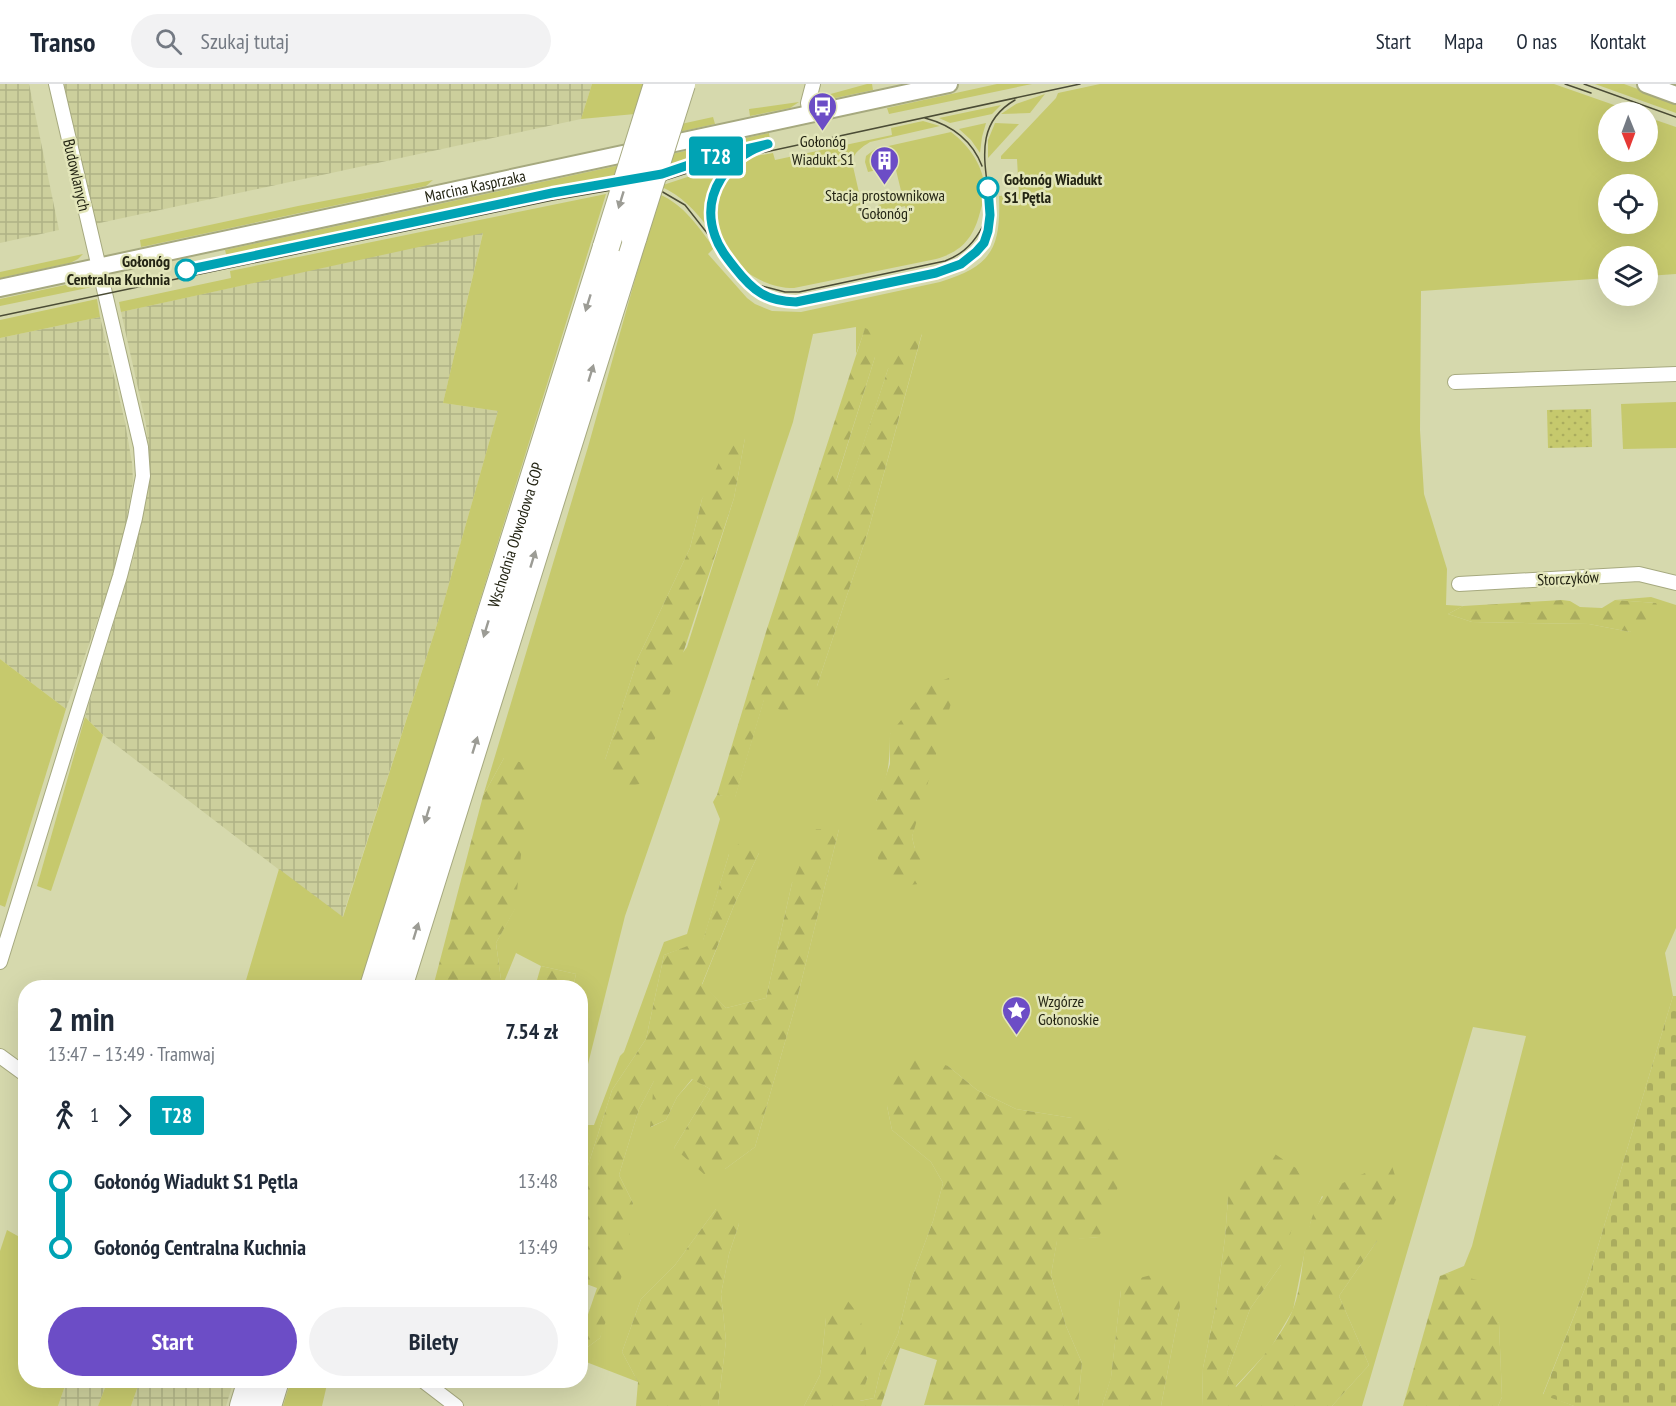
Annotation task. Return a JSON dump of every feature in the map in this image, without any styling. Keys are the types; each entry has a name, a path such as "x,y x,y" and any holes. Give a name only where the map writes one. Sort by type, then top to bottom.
{"highway":[{"name":"Wschodnia Obwodowa GOP","path":"375,980 657,84"},
{"name":"Wschodnia Obwodowa GOP","path":"401,980 682,84"},
{"path":"243,1406 249,1388"},
{"path":"268,1406 274,1388"}],"street":[{"name":"Budowlanych","path":"0,962 120,576 135,518 142,476 141,447 56,84"},
{"path":"810,114 808,103 813,84"},
{"name":"Marcina Kasprzaka","path":"0,288 949,84"},
{"path":"1646,84 1676,95"},
{"path":"1455,382 1676,374"},
{"name":"Storczyków","path":"1460,584 1640,574 1676,583"},
{"path":"0,1056 18,1069"},
{"path":"432,1388 456,1406"}],"shaded area":[{"path":"0,84 29,84 59,230 0,243"},
{"path":"64,84 592,84 581,119 95,224"},
{"path":"483,232 443,403 498,411 441,612 342,918 103,735 85,717 134,556 147,491 149,453 146,424 121,312"},
{"path":"100,317 125,422 133,481 124,538 115,571 66,709 0,659 0,338"},
{"path":"64,1388 105,1388 98,1406 58,1406"},
{"path":"137,1388 232,1388 226,1406 131,1406"}],"green space":[{"path":"592,84 644,84 635,114 581,119"},
{"path":"872,84 873,90 821,101 816,98"},
{"path":"997,84 1032,84 889,114 887,108"},
{"path":"1100,84 1554,84 1605,102 1598,102 1598,162 1658,162 1658,121 1676,127 1676,274 1658,275 1658,246 1598,246 1598,279 1421,291 1420,430 1424,494 1447,569 1446,605 1463,606 1448,614 1472,622 1589,624 1630,632 1656,603 1615,600 1651,597 1676,605 1676,928 1665,953 1673,996 1587,1283 1543,1394 1574,1406 1498,1406 1502,1397 1499,1323 1450,1273 1440,1276 1464,1266 1472,1246 1526,1036 1473,1027 1362,1406 1332,1406 1369,1365 1339,1296 1377,1241 1322,1196 1311,1221 1293,1310 1270,1349 1235,1387 1227,1373 1250,1309 1281,1265 1228,1198 1216,1305 1203,1368 1202,1406 1161,1406 1180,1307 1121,1290 1111,1378 1102,1406 1078,1406 1082,1363 1066,1326 1051,1275 1057,1240 1099,1237 1072,1118 1016,1109 977,1090 948,1066 887,1106 892,1130 931,1162 943,1183 933,1221 910,1283 898,1334 880,1372 874,1398 859,1401 868,1376 826,1318 820,1375 804,1406 718,1406 726,1341 721,1294 729,1254 739,1224 716,1209 675,1265 641,1299 622,1352 638,1382 588,1363 588,1347 600,1338 633,1203 619,1175 639,1109 655,1079 651,1127 666,1120 677,1097 693,1079 710,1089 674,1148 725,1169 755,1147 795,1007 839,829 792,883 766,998 726,1008 702,985 735,903 759,853 729,854 703,941 664,955 646,1039 612,1090 588,1166 588,1125 594,1125 620,1056 624,1052 664,942 687,934 720,819 713,802 717,795 735,797 764,699 817,686 868,532 922,334 888,369 847,494 836,482 875,357 865,329 856,354 856,327 813,334 793,422 625,916 588,1064 588,980 575,980 576,974 541,966 516,953 505,980 501,980 496,943 515,908 504,758 483,796 588,447 659,194 676,204 696,224 714,248 708,254 747,298 772,311 801,312 940,282 958,276 982,261 995,242 998,229 999,196 1019,194 1017,159 1001,159 1001,156 1056,98 1058,93","holes":["745,438 734,498 687,647 605,760 638,658 690,548 702,499","890,733 919,807 912,837 915,849 876,801 886,776"]},
{"path":"1595,84 1624,84 1676,103 1676,113 1658,107 1658,102 1645,102"},
{"path":"1045,94 1030,113 1001,114 1016,104"},
{"path":"799,102 790,108 750,116 749,109"},
{"path":"1001,105 992,114 950,123 939,118"},
{"path":"713,117 715,124 674,133 672,126"},
{"path":"923,121 940,126 870,142 855,155 852,162 866,223 907,214 905,206 884,211 878,208 878,205 903,199 895,166 868,172 866,156 875,149 951,132 976,159 985,185 985,195 973,232 958,249 936,259 794,288 775,285 757,278 741,267 728,253 719,237 715,218 716,199 726,177 739,161 773,153 775,160 892,135 891,128"},
{"path":"986,123 982,137 980,153 959,129"},
{"path":"995,123 1019,124 988,158 988,140"},
{"path":"769,133 770,140 711,153 667,169 520,195 227,258 225,250"},
{"path":"727,164 713,186 708,211 709,229 688,204 660,186"},
{"path":"433,180 426,186 141,247 140,240"},
{"path":"606,194 362,980 246,980 279,869 343,917 441,612 498,411 443,403 483,233 121,312 119,302 231,278 230,271"},
{"path":"83,254 70,263 0,278 0,272"},
{"path":"84,281 90,283 92,287 0,306 0,299"},
{"path":"97,299 100,317 0,338 0,320"},
{"path":"865,328 876,333 875,357 836,481 847,493 888,369 909,328 922,333 868,532 817,686 807,706 788,715 764,700 735,798 717,795 766,632"},
{"path":"1676,402 1676,448 1623,449 1621,404"},
{"path":"1591,409 1592,447 1548,448 1547,410"},
{"path":"745,438 734,498 640,784 630,786 611,776 605,760 638,658 690,548 702,499 730,439"},
{"path":"1615,600 1656,603 1662,613 1630,632 1589,624 1472,622 1448,614 1463,606 1570,601 1580,607 1602,608"},
{"path":"0,659 66,709 5,907 0,905"},
{"path":"949,678 952,700 912,837 915,849 931,865 919,884 899,886 879,861 869,835 876,801 890,764 890,734 929,685"},
{"path":"85,717 103,735 51,891 37,886"},
{"path":"504,758 531,765 515,909 496,943 501,980 435,980 483,796"},
{"path":"816,829 839,829 795,1007 755,1147 725,1169 704,1174 674,1148 710,1089 692,1079 677,1097 666,1120 650,1127 654,1081 639,1109 619,1175 633,1203 627,1261 600,1338 588,1347 588,1314 597,1288 588,1285 588,1166 612,1090 646,1039 664,955 703,940 729,854 747,835 759,853 735,903 702,984 726,1008 766,998 792,883"},
{"path":"541,966 576,974 575,980 537,980"},
{"path":"1673,996 1676,996 1676,1406 1574,1406 1543,1395 1587,1283"},
{"path":"917,1056 948,1066 977,1090 1016,1109 1072,1118 1112,1131 1129,1158 1099,1237 1057,1241 1051,1275 1066,1326 1082,1363 1078,1406 924,1405 937,1360 900,1348 881,1406 804,1406 820,1375 826,1318 847,1300 860,1316 866,1352 868,1376 860,1401 874,1398 880,1372 898,1334 910,1283 933,1221 943,1183 931,1162 892,1130 887,1106 893,1079"},
{"path":"1269,1150 1296,1168 1305,1184 1281,1265 1250,1309 1227,1373 1236,1387 1283,1330 1297,1296 1310,1223 1322,1198 1343,1183 1391,1163 1400,1191 1377,1241 1339,1296 1369,1365 1332,1406 1202,1406 1203,1368 1216,1305 1228,1198 1243,1165"},
{"path":"728,1206 739,1224 729,1254 721,1294 726,1341 718,1406 636,1406 638,1382 622,1352 641,1299 675,1265 716,1209"},
{"path":"7,1230 18,1236 18,1388 64,1388 58,1406 0,1406 0,1251"},
{"path":"1450,1273 1477,1280 1499,1323 1502,1397 1498,1406 1403,1406 1440,1276"},
{"path":"1155,1274 1177,1284 1180,1307 1161,1406 1102,1406 1111,1377 1121,1290 1132,1280"},
{"path":"105,1388 137,1388 131,1406 98,1406"},
{"path":"289,1388 326,1388 322,1406 283,1406"}],"tram line":[{"path":"0,316 553,200 659,182 728,160 1080,84"},
{"path":"1565,84 1591,93"},
{"path":"1584,84 1676,117"},
{"path":"643,188 661,191 685,205 748,285 761,294 775,299 805,301 936,273 968,259 985,240 990,217 985,167 986,142 994,119 1015,100"},
{"path":"925,118 952,129 960,135 973,149 982,166"},
{"name":"T28","path":"186,270 552,193 662,174 715,156 768,144 745,153 723,174 717,186 711,210 714,234 726,257 753,290 766,297 796,302 936,273 956,267 968,260 984,243 988,231 990,215 988,188"},
{"path":"716,239 711,216 714,195 723,175 739,158"},
{"path":"758,285 785,292 799,292 945,261 969,246 985,221"}],"place":[{"name":"Gołonóg Wiadukt S1","path":"823,132"},
{"name":"Stacja prostownikowa \"Gołonóg\"","path":"885,186"},
{"name":"Gołonóg Wiadukt S1 Pętla","path":"988,188"},
{"name":"Gołonóg Centralna Kuchnia","path":"186,270"},
{"name":"Wzgórze Gołonoskie","path":"1017,1036"}]}
